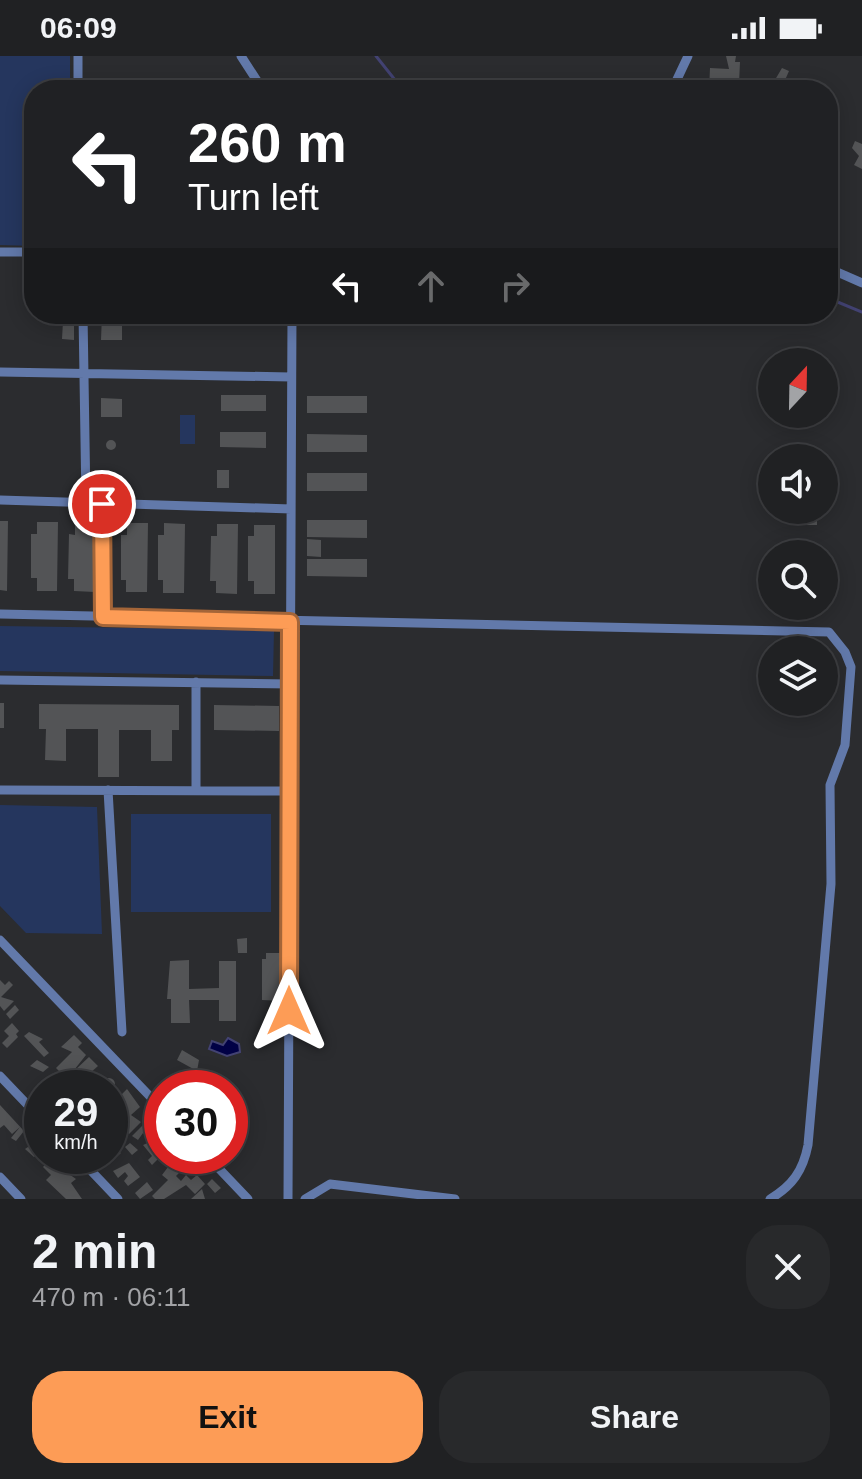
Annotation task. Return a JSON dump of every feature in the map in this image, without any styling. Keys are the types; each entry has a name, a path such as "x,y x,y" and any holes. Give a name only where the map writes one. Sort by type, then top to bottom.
{"street":[{"path":"78,56 78,80"},
{"path":"241,56 257,80"},
{"path":"677,80 688,56"},
{"path":"0,252 24,252"},
{"path":"838,272 862,283"},
{"path":"83,324 86,503"},
{"path":"288,1199 292,324"},
{"path":"0,372 291,377"},
{"path":"0,500 291,509"},
{"path":"102,504 103,617"},
{"path":"0,614 829,632 845,652 851,667 845,745 830,785 831,884 808,1145 805,1162 793,1183 770,1199"},
{"path":"0,680 290,684"},
{"path":"196,682 196,791"},
{"path":"0,790 289,791"},
{"path":"108,790 122,1032"},
{"path":"0,940 144,1090"},
{"path":"0,1076 24,1101"},
{"path":"94,1174 118,1199"},
{"path":"224,1174 248,1199"},
{"path":"0,1177 21,1199"},
{"path":"305,1199 330,1184 455,1199"}],"shaded area":[{"path":"0,56 70,56 70,80 24,80 24,246 0,245"},
{"path":"180,415 195,415 195,444 180,444"},
{"path":"0,626 274,630 273,676 0,671"},
{"path":"0,805 97,807 102,934 26,933 0,906"},
{"path":"131,814 271,814 271,912 131,912"},
{"path":"228,1038 239,1044 240,1052 227,1056 209,1049 212,1041 223,1045"}],"building":[{"path":"726,56 736,56 735,62 740,62 739,80 709,80 710,68 729,69"},
{"path":"782,68 789,71 785,80 775,80"},
{"path":"855,141 862,144 862,169 854,165 859,156 852,148"},
{"path":"63,324 74,324 74,340 62,339"},
{"path":"102,324 122,324 122,340 101,340"},
{"path":"221,395 266,395 266,411 221,411"},
{"path":"307,396 367,396 367,413 307,413"},
{"path":"101,398 122,399 122,417 101,417"},
{"path":"220,432 266,432 266,448 220,447"},
{"path":"307,434 367,435 367,452 307,452"},
{"path":"111,440 116,445 111,450 106,445"},
{"path":"217,470 229,470 229,488 217,488"},
{"path":"307,473 367,473 367,491 307,491"},
{"path":"307,520 367,520 367,538 307,537"},
{"path":"0,521 8,521 7,591 0,590"},
{"path":"37,522 58,522 57,591 37,591 37,578 31,578 31,534 37,534"},
{"path":"75,522 95,522 95,592 74,591 74,579 68,579 69,534 75,535"},
{"path":"127,523 148,523 147,592 126,592 126,580 121,580 121,535 127,535"},
{"path":"164,523 185,524 184,593 163,593 163,580 158,580 158,535 164,535"},
{"path":"217,524 238,524 237,594 216,593 216,581 210,581 211,536 217,536"},
{"path":"254,525 275,525 275,594 254,594 254,581 248,581 248,536 254,536"},
{"path":"307,539 321,540 321,557 307,556"},
{"path":"307,559 367,559 367,577 307,576"},
{"path":"0,703 4,703 4,728 0,728"},
{"path":"39,704 179,705 179,730 172,730 172,761 151,761 151,730 119,730 119,777 98,777 98,729 66,729 66,761 45,760 46,729 39,729"},
{"path":"214,705 279,706 279,731 214,730"},
{"path":"247,938 247,953 238,953 237,939"},
{"path":"266,953 283,953 283,1001 262,1000 262,959 266,959"},
{"path":"189,960 189,989 219,988 219,961 236,961 236,1021 219,1021 219,1000 189,1000 190,1023 171,1023 171,999 167,999 170,961"},
{"path":"0,980 5,985 9,981 13,985 1,997 14,1001 4,1011 0,1006"},
{"path":"15,1005 19,1010 10,1019 6,1014"},
{"path":"12,1023 19,1031 16,1034 18,1037 7,1048 2,1043 9,1036 4,1031"},
{"path":"29,1032 43,1039 39,1042 49,1053 44,1057 24,1036"},
{"path":"74,1035 82,1043 78,1047 86,1055 74,1070 56,1068 72,1052 61,1047"},
{"path":"182,1050 199,1060 197,1070 195,1070 177,1060"},
{"path":"89,1057 98,1066 94,1070 75,1070"},
{"path":"37,1060 49,1067 39,1070 30,1066"},
{"path":"128,1090 140,1107 131,1115 141,1122 129,1134"},
{"path":"0,1105 24,1131 16,1141 11,1138 20,1127 12,1134 4,1125 0,1128"},
{"path":"144,1124 144,1134 138,1140 132,1136"},
{"path":"130,1143 138,1150 132,1155"},
{"path":"128,1164 140,1177 128,1186 124,1181 128,1176"},
{"path":"69,1174 76,1179 71,1183 82,1199 66,1199 46,1180 51,1175"},
{"path":"178,1174 176,1176 181,1181 186,1175 191,1180 197,1175 205,1184 195,1194 186,1185 164,1199 155,1199 152,1196 168,1180 162,1175"},
{"path":"212,1179 221,1188 215,1193 207,1184"},
{"path":"147,1182 153,1190 140,1199 135,1193"},
{"path":"202,1189 205,1199 191,1199"}],"waterway":[{"path":"376,56 395,80"},
{"path":"838,302 862,312"}],"route":[{"path":"102,504 103,617 290,622 289,1011"}]}
